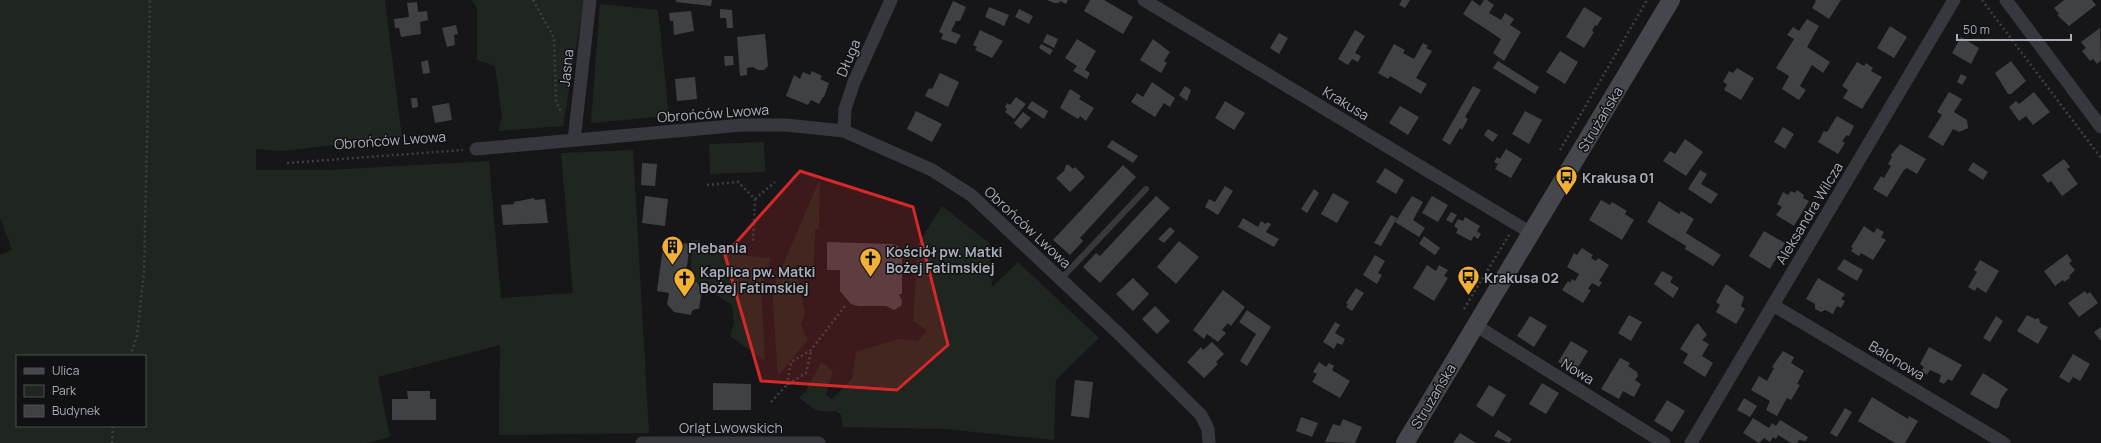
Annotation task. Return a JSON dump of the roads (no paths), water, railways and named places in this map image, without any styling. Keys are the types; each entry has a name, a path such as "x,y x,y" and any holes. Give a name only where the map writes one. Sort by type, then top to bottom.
{"main road":[{"name":"Strużańska","path":"1405,443 1671,0"}],"street":[{"name":"Jasna","path":"574,140 590,0"},
{"name":"Długa","path":"844,131 845,109 854,82 891,0"},
{"name":"Krakusa","path":"1144,0 1531,233"},
{"name":"Aleksandra Wilcza","path":"1691,443 1954,0"},
{"path":"2006,0 2101,127"},
{"name":"Obrońców Lwowa","path":"476,149 742,124 786,125 844,131 932,170 971,195 1201,415 1208,429 1209,443"},
{"name":"Balonowa","path":"1773,305 2004,443"},
{"name":"Nowa","path":"1475,325 1664,443"},
{"name":"Orląt Lwowskich","path":"642,443 819,443"}],"lane":[{"path":"1060,280 1146,189"}],"place":[{"name":"Krakusa 01","path":"1566,196"},
{"name":"Plebania","path":"673,266"},
{"name":"Kościół pw. Matki Bożej Fatimskiej","path":"871,278"},
{"name":"Krakusa 02","path":"1469,296"},
{"name":"Kaplica pw. Matki Bożej Fatimskiej","path":"684,298"}]}
